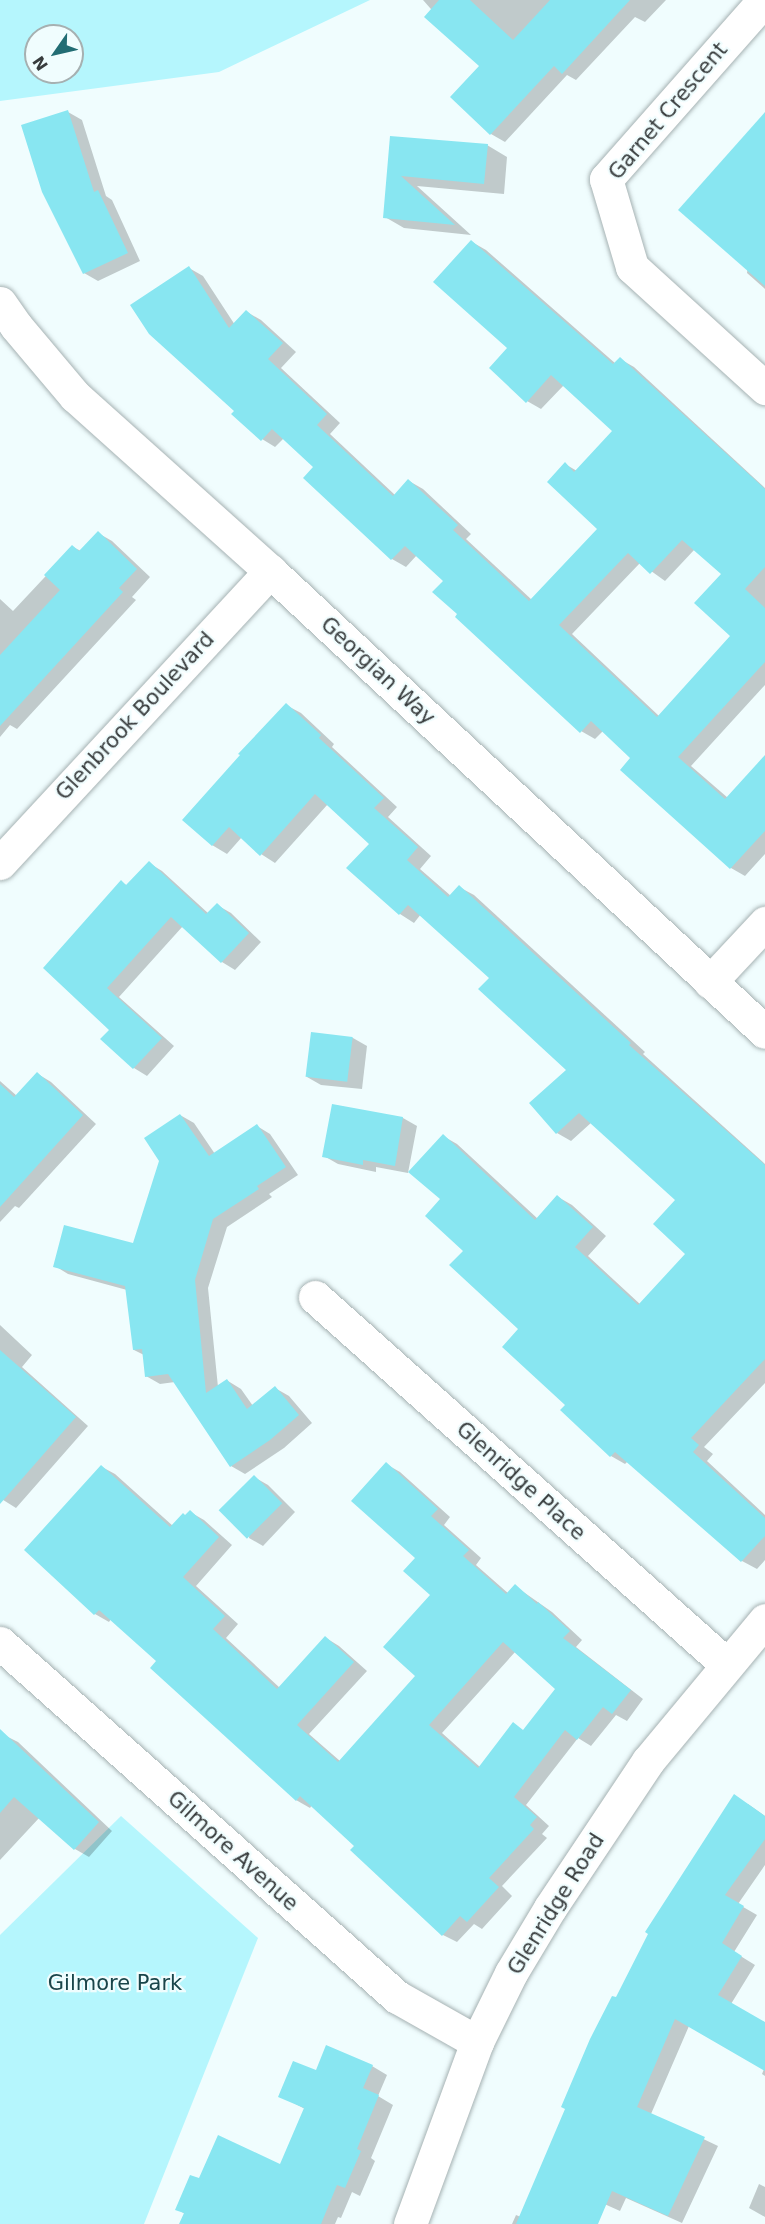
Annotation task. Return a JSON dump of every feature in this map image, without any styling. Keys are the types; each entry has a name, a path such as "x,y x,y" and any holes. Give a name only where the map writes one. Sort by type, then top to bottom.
{"street":[{"name":"Garnet Crescent","path":"764,0 606,178 632,267 765,387"},
{"name":"Georgian Way","path":"0,303 16,326 75,396 270,571 765,1032"},
{"name":"Glenbrook Boulevard","path":"0,862 270,571"},
{"path":"710,982 765,923"},
{"name":"Glenridge Place","path":"315,1297 726,1664"},
{"name":"Glenridge Road","path":"410,2224 477,2042 511,1973 550,1908 648,1761 726,1664 765,1620"},
{"name":"Gilmore Avenue","path":"0,1643 397,1997 477,2042"}],"green space":[{"path":"0,0 370,0 219,72 0,101"},
{"name":"Gilmore Park","path":"121,1816 258,1938 144,2224 0,2224 0,1935"}],"building":[{"path":"439,0 470,0 513,40 550,0 630,0 562,74 554,66 490,135 450,97 479,66 424,17"},
{"path":"68,110 94,192 98,190 128,253 83,274 42,192 21,125"},
{"path":"765,112 765,286 678,210"},
{"path":"390,136 488,144 484,184 401,176 455,225 383,218"},
{"path":"471,240 613,364 620,357 765,489 765,567 745,589 765,608 765,662 678,757 725,799 765,755 765,831 730,869 620,770 630,758 591,721 580,733 455,617 457,614 432,592 443,581 405,546 391,560 303,478 313,467 272,429 261,441 231,414 234,411 149,334 130,305 189,266 229,328 246,310 283,343 268,359 327,414 317,425 393,496 408,479 458,525 453,530 529,601 597,529 547,482 565,462 574,472 612,431 551,375 526,403 489,368 507,348 433,282","holes":["682,540 721,574 694,603 730,636 657,717 559,625 628,553 650,574"]},
{"path":"98,531 137,569 119,588 123,592 0,726 0,655 60,590 44,575 72,545 79,551"},
{"path":"286,703 321,735 319,738 384,798 374,808 418,847 407,860 448,897 459,885 631,1043 629,1045 765,1165 765,1359 691,1438 699,1445 693,1452 765,1518 765,1536 741,1562 615,1452 610,1457 560,1410 565,1405 502,1347 518,1329 449,1265 463,1251 425,1216 440,1199 408,1172 443,1134 535,1220 557,1195 593,1227 575,1247 638,1305 685,1254 653,1224 675,1200 579,1113 556,1134 529,1103 566,1070 478,989 489,978 408,905 399,915 346,868 369,844 315,794 260,856 229,827 212,846 182,820 240,755 238,754"},
{"path":"149,861 206,914 217,903 249,933 221,963 171,917 107,988 162,1038 133,1069 100,1039 109,1030 43,968 121,880 126,885"},
{"path":"311,1032 353,1037 347,1082 306,1077"},
{"path":"37,1072 83,1115 0,1207 0,1084 14,1097"},
{"path":"332,1104 403,1117 395,1166 363,1160 363,1165 322,1157"},
{"path":"180,1114 209,1156 257,1124 286,1167 257,1186 259,1189 213,1219 195,1280 206,1393 227,1379 247,1409 275,1386 299,1415 270,1440 230,1467 168,1374 145,1377 142,1349 133,1350 125,1286 53,1267 64,1225 133,1243 159,1161 144,1138"},
{"path":"0,1350 76,1417 0,1504"},
{"path":"386,1462 438,1509 431,1516 469,1550 463,1556 506,1594 515,1584 537,1604 538,1602 570,1631 563,1638 631,1690 612,1714 603,1707 577,1740 565,1730 514,1797 537,1817 530,1825 534,1829 489,1878 499,1887 467,1922 460,1916 442,1936 350,1850 354,1846 300,1796 296,1801 150,1668 156,1661 99,1610 94,1615 24,1550 101,1465 170,1527 183,1513 185,1515 190,1510 219,1537 183,1577 225,1616 213,1629 277,1689 325,1636 354,1662 297,1725 338,1762 415,1676 383,1647 430,1595 403,1571 415,1558 351,1501","holes":["503,1642 555,1689 523,1730 513,1722 478,1768 429,1725"]},
{"path":"254,1475 282,1503 247,1539 219,1510"},
{"path":"0,1729 99,1822 74,1850 14,1797 0,1813"},
{"path":"734,1794 765,1816 765,1839 725,1895 744,1906 722,1943 742,1956 718,1995 765,2022 765,2071 675,2019 637,2107 705,2137 668,2216 612,2191 598,2224 516,2224 565,2109 561,2107 590,2039 612,1996 616,1997 648,1934 645,1932"},
{"path":"326,2045 373,2065 363,2088 379,2095 357,2149 361,2151 345,2188 337,2185 321,2224 179,2224 184,2213 175,2210 190,2175 199,2178 218,2135 280,2164 304,2108 278,2097 293,2061 316,2070"}]}
